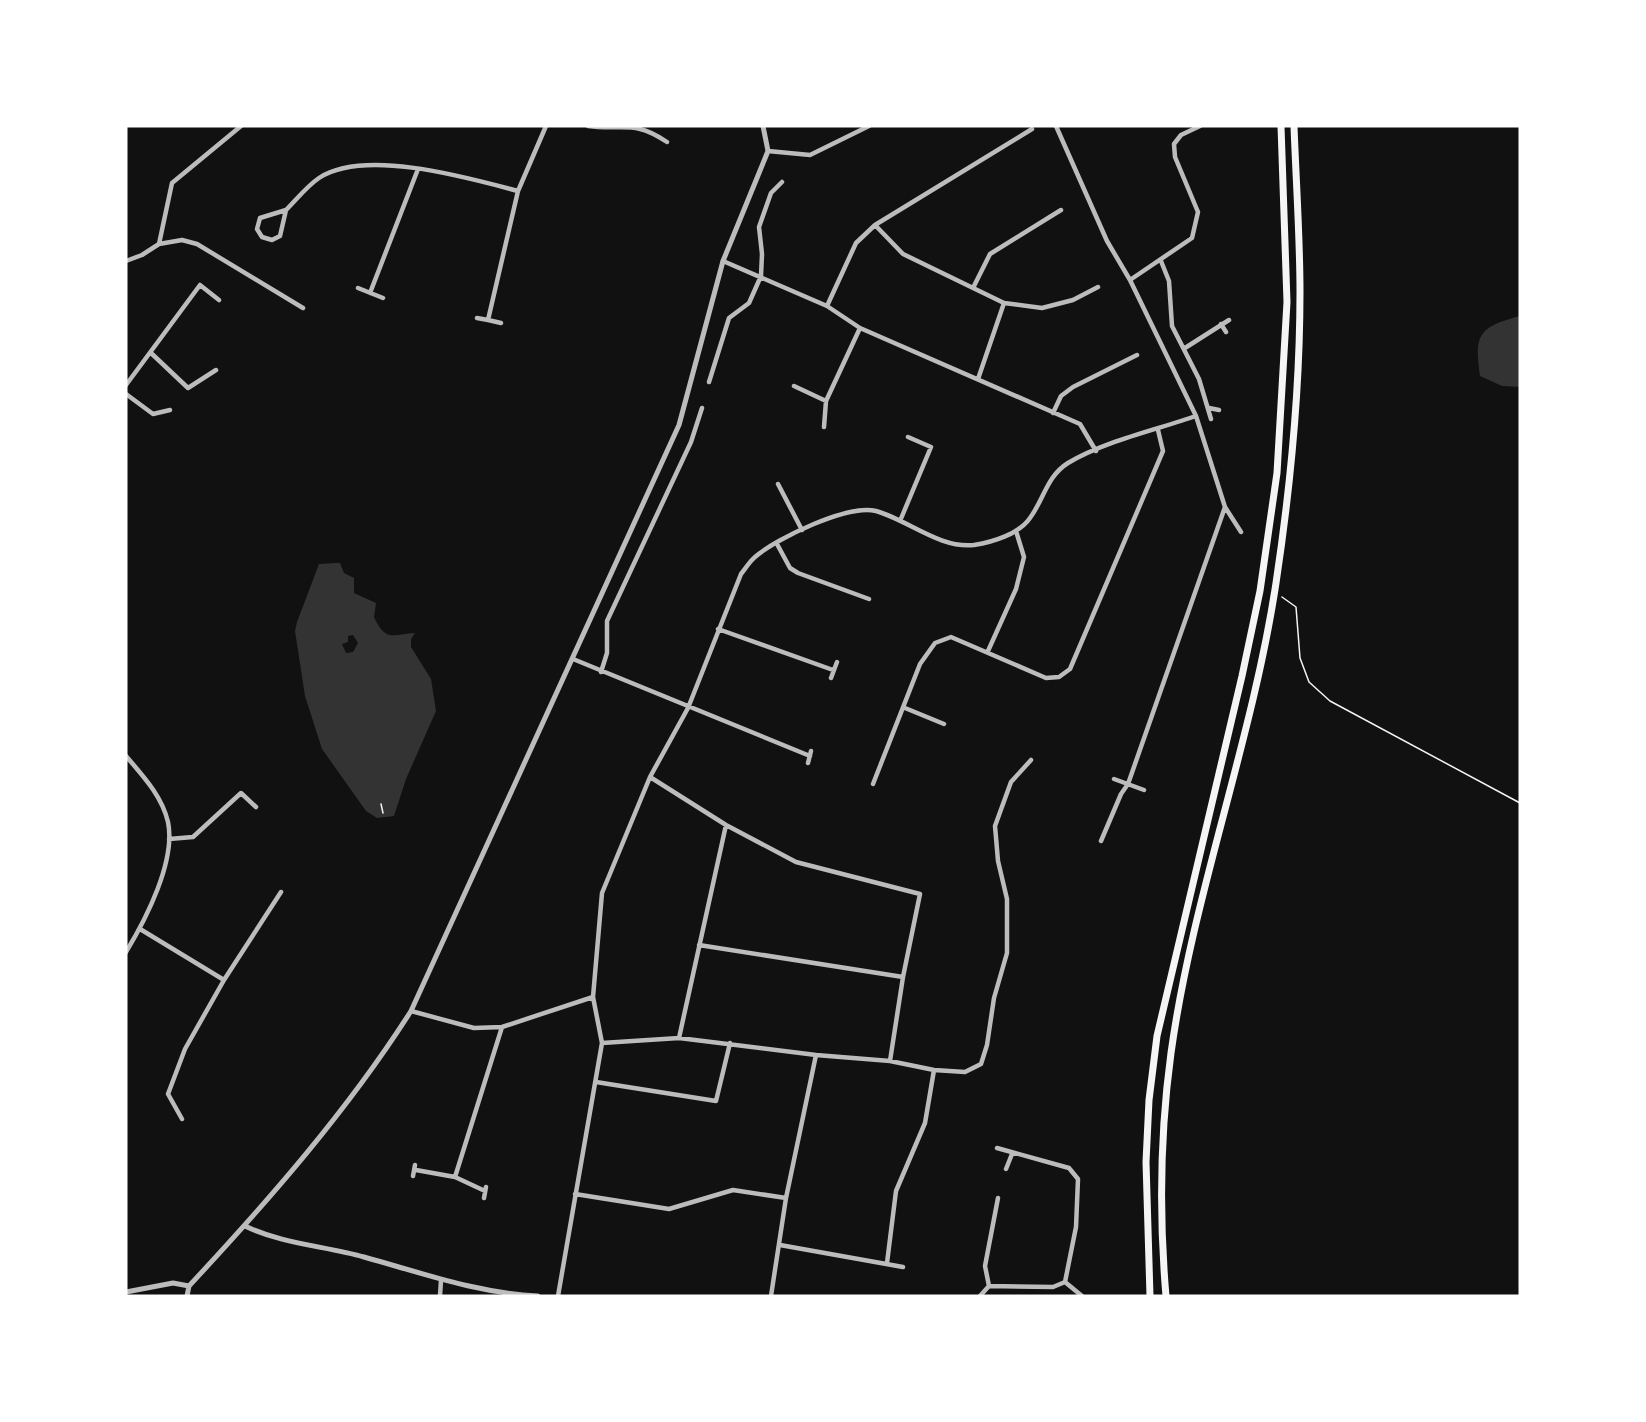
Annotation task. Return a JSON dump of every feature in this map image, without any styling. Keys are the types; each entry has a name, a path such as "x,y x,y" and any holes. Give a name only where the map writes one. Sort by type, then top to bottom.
{"highway":[{"path":"1150,1296 1146,1162 1149,1100 1156,1036 1260,591 1277,473 1287,302 1281,126"},
{"path":"1166,1296 1160,1205 1162,1130 1171,1052 1193,941 1247,730 1275,592 1292,440 1300,294 1294,126"}],"street":[{"path":"159,244 172,183 241,126"},
{"path":"488,320 518,191 546,126"},
{"path":"588,126 632,126 655,134 667,142"},
{"path":"655,134 659,126"},
{"path":"187,1296 189,1286 245,1227 374,1070 411,1011 679,425 723,261 768,151 763,126"},
{"path":"768,151 810,155 869,126"},
{"path":"1056,126 1107,241 1130,280 1196,416 1225,507 1241,532"},
{"path":"1130,280 1192,238 1198,223 1198,212 1174,156 1174,144 1181,135 1200,126"},
{"path":"828,306 856,243 875,225 1032,129"},
{"path":"286,210 282,233 276,239 262,237 257,225 260,218 286,210 319,178 350,167 374,165 418,169 518,191"},
{"path":"370,293 418,169"},
{"path":"709,382 729,318 749,303 761,276 762,254 759,227 771,193 782,182"},
{"path":"973,288 990,254 1061,210"},
{"path":"271,213 279,216 284,224"},
{"path":"875,225 903,254 1004,303 1042,308 1073,300 1098,286"},
{"path":"126,261 142,255 159,244 182,240 197,244 303,308"},
{"path":"723,261 828,306 860,328 1080,424 1096,451"},
{"path":"1161,261 1169,281 1172,326 1185,348 1209,408 1211,419"},
{"path":"126,385 200,285 219,300"},
{"path":"358,288 382,298"},
{"path":"978,379 1004,303"},
{"path":"477,318 501,323"},
{"path":"1185,348 1228,320"},
{"path":"1221,324 1226,332"},
{"path":"824,427 826,400 860,328"},
{"path":"151,353 188,388 216,370"},
{"path":"1053,413 1061,396 1073,387 1137,355"},
{"path":"794,386 826,400"},
{"path":"126,394 153,414 170,411"},
{"path":"601,672 607,653 607,621 691,442 702,408"},
{"path":"1209,408 1219,410"},
{"path":"558,1296 602,1043 592,997 602,893 650,777 688,708 741,574 755,557 777,544 802,530 848,512 874,511 960,544 980,544 1016,531 1030,518 1049,480 1067,463 1196,416"},
{"path":"873,784 920,664 935,643 951,637 988,651 1046,678 1059,677 1070,669 1163,451 1158,430"},
{"path":"908,437 939,451"},
{"path":"900,521 931,447"},
{"path":"778,484 802,530"},
{"path":"1101,841 1121,794 1128,784 1225,507"},
{"path":"988,651 1016,589 1024,557 1016,531"},
{"path":"777,544 790,568 798,573 869,599"},
{"path":"860,595 863,587"},
{"path":"718,629 833,670"},
{"path":"573,659 688,708 811,754 808,764"},
{"path":"831,678 837,662"},
{"path":"904,708 944,724"},
{"path":"126,756 144,777 163,807 170,839 162,876 140,929 126,952"},
{"path":"602,1043 679,1038 816,1056 890,1060 934,1070 965,1072 981,1064 987,1045 994,998 1007,953 1007,899 998,861 995,825 1011,782 1031,760"},
{"path":"650,777 726,825 796,862 920,894 903,977 890,1060"},
{"path":"1114,779 1144,790"},
{"path":"170,839 193,837 241,793 256,807"},
{"path":"679,1038 726,825"},
{"path":"182,1119 171,1102 169,1087 185,1049 224,980 281,892"},
{"path":"140,929 224,980"},
{"path":"699,945 903,977"},
{"path":"411,1011 474,1028 502,1027 592,997"},
{"path":"455,1177 502,1027"},
{"path":"596,1082 716,1101 730,1043"},
{"path":"771,1296 786,1197 816,1056"},
{"path":"886,1263 896,1191 925,1123 934,1070"},
{"path":"997,1148 1069,1168 1078,1179 1076,1227 1065,1282"},
{"path":"1005,1169 1012,1154"},
{"path":"415,1170 455,1177 486,1189 484,1198"},
{"path":"575,1194 669,1209 733,1190 786,1197"},
{"path":"989,1286 985,1266 998,1198"},
{"path":"245,1227 263,1235 363,1257 441,1280 512,1295 538,1296"},
{"path":"780,1245 903,1267"},
{"path":"440,1296 441,1280"},
{"path":"980,1296 989,1286 1053,1287 1065,1282"},
{"path":"1065,1282 1082,1296"},
{"path":"126,1292 173,1283 189,1286"}],"path":[{"path":"1275,592 1296,607 1296,630 1306,674 1309,682 1330,701 1520,803"},
{"path":"381,804 383,813"}],"shaded area":[{"path":"1520,316 1520,387 1502,386 1480,376 1479,342 1487,329"},
{"path":"340,563 344,573 354,578 354,593 376,603 374,617 386,634 415,633 411,639 411,647 431,679 436,711 406,779 394,816 377,818 366,811 322,749 305,696 295,631 319,564","holes":["353,635 358,643 353,652 346,653 342,644 348,642 348,636"]}]}
